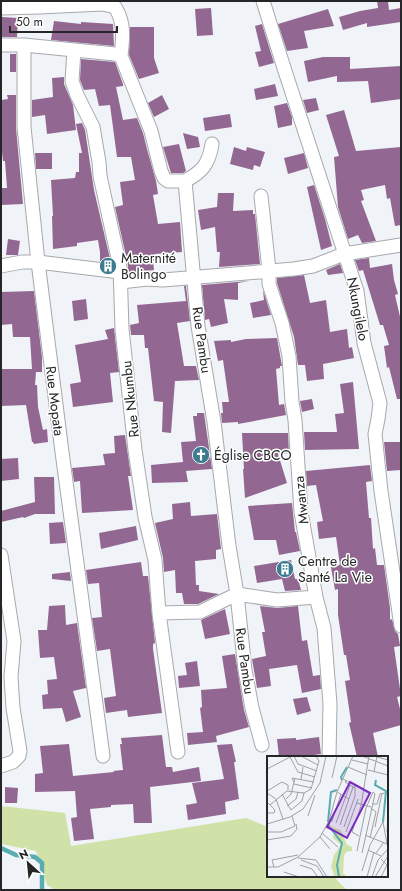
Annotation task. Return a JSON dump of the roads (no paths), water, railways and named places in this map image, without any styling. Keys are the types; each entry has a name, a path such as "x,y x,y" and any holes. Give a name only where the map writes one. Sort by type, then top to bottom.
{"street":[{"name":"Nkungilelo","path":"263,1 357,291 364,343 380,403 375,434 381,491 401,626"},
{"path":"1,8 103,4 116,7 120,15 123,28 121,56 151,130 164,178 168,181 185,181 197,174 206,165 212,144"},
{"path":"1,44 115,54 121,56"},
{"name":"Rue Mopata","path":"24,45 24,127 38,262 103,756"},
{"name":"Rue Nkumbu","path":"74,50 72,81 77,95 94,127 100,176 120,277 122,329 143,502 155,560 159,613 178,752"},
{"name":"Rue Pambu","path":"185,181 198,326 214,422 229,546 237,594 245,670 252,708 262,744"},
{"name":"Mwanza","path":"261,196 269,270 269,284 282,323 289,356 301,512 316,597 324,628 330,704 329,756"},
{"path":"1,266 22,262 38,262 120,277 163,280 294,269 313,266 344,254 401,245"},
{"path":"1,555 14,641 11,677 13,708 20,751 19,756 13,762 1,766"},
{"path":"159,613 200,612 237,594 277,600 316,597"}],"waterway":[{"path":"1,848 16,855 35,857 42,863 42,890"}],"place":[{"name":"Maternité Bolingo","path":"108,266"},
{"name":"Église CBCO","path":"201,455"},
{"name":"Centre de Santé La Vie","path":"285,569"}]}
